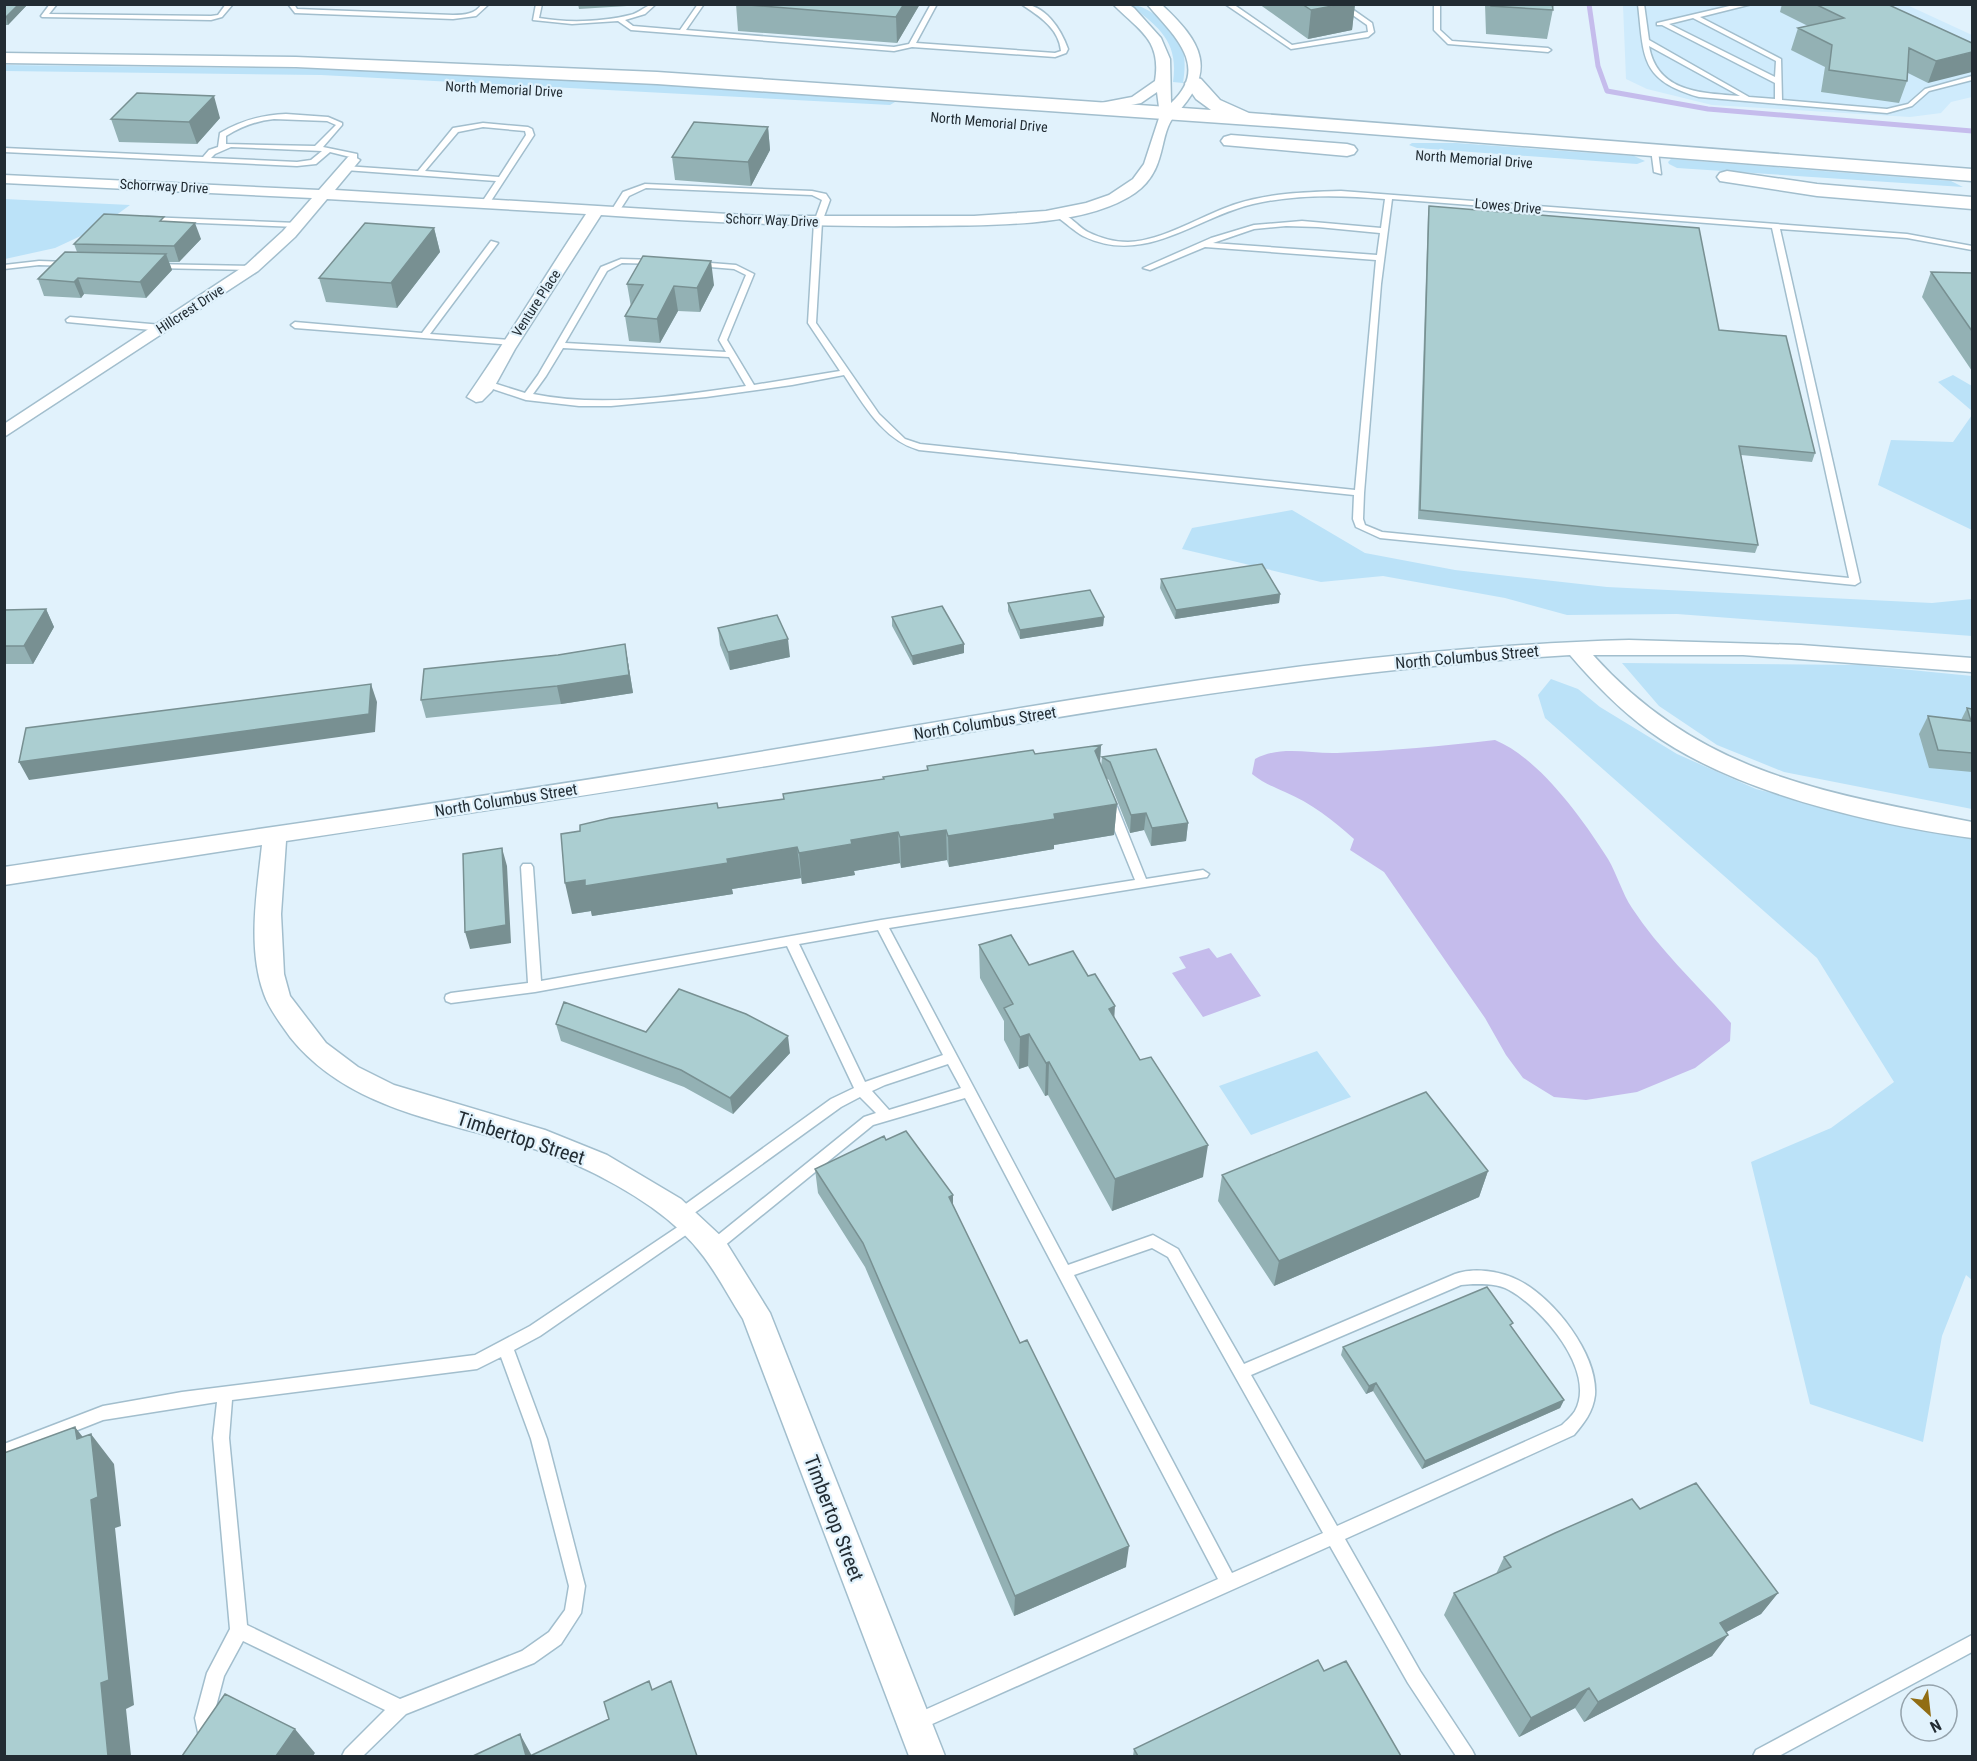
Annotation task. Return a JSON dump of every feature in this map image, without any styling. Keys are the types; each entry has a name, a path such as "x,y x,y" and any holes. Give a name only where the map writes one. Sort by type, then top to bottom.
{"main road":[{"name":"North Memorial Drive","path":"4,58 296,62 530,71 1280,121 1972,175"},
{"name":"North Memorial Drive","path":"4,75 360,82 574,93"},
{"name":"North Memorial Drive","path":"1194,83 1202,96 1217,107 1280,121"},
{"path":"1136,134 1184,138"},
{"path":"1207,140 1362,151"},
{"path":"1634,170 1681,174"},
{"path":"1704,175 1972,194"},
{"path":"1726,177 1817,190 1972,203"}],"street":[{"path":"1088,109 1136,100 1162,83 1166,69 1160,47 1140,20 1119,4"},
{"path":"1153,4 1180,29 1194,57 1194,83 1180,105 1167,115 1163,105 1165,89 1162,83"},
{"name":"Schorr Way Drive","path":"324,193 736,219 818,222 976,220 1060,215 1117,198 1132,187 1153,164 1167,115"},
{"name":"Hillcrest Drive","path":"4,432 252,268 297,225 349,164"},
{"name":"Schorrway Drive","path":"4,179 324,193"},
{"name":"Venture Place","path":"481,391 596,210"},
{"name":"North Columbus Street","path":"4,876 657,777 1248,682 1408,662 1576,649 1652,646 1750,648 1972,665"},
{"path":"1576,649 1597,677 1645,718 1729,767 1808,796 1972,830"},
{"name":"Timbertop Street","path":"274,835 268,946 276,994 300,1033 360,1082 417,1106 581,1155 646,1191 686,1220 713,1247 755,1313 927,1756"}],"lane":[{"path":"54,4 44,16 211,18 220,16 230,4"},
{"path":"291,4 295,11 447,17 472,15 481,12 486,4"},
{"path":"539,4 534,16 541,21 619,19 641,15 653,4"},
{"path":"682,32 700,4"},
{"path":"912,45 934,4"},
{"path":"619,19 631,28 894,49 912,45 1055,56 1064,52 1057,28 1045,17 1024,4"},
{"path":"1228,4 1286,46 1302,48 1368,35 1371,32 1370,24 1340,4"},
{"path":"1437,4 1437,30 1450,43 1548,50"},
{"path":"1641,4 1651,68 1657,77 1670,86 1699,95 1900,109 1910,105 1927,90 1972,78"},
{"path":"1644,27 1749,4"},
{"path":"1693,16 1779,60 1778,102"},
{"path":"1662,23 1779,82"},
{"path":"1647,42 1749,99"},
{"path":"222,147 223,135 236,126 261,116 328,118 340,124 318,148"},
{"path":"420,173 456,130 483,125 528,129 530,135 486,202"},
{"path":"204,160 222,147 318,148 348,152 354,156 349,164 420,173 502,179"},
{"path":"4,150 297,164 313,162 329,149"},
{"path":"4,160 13,151"},
{"path":"1654,151 1658,172"},
{"path":"615,211 626,194 645,186 812,193 823,196 826,200 818,222 812,323 890,431 919,447 1359,493"},
{"name":"Lowes Drive","path":"1060,215 1088,237 1106,243 1132,244 1155,240 1223,211 1263,200 1316,194 1389,197 1776,228 1907,236 1972,248"},
{"path":"1389,197 1380,258 1359,493 1358,519 1361,527 1380,535 1855,582 1776,228"},
{"path":"136,218 297,225"},
{"path":"1147,268 1239,231 1273,225 1303,224 1383,231"},
{"path":"425,335 494,243"},
{"path":"1207,245 1380,258"},
{"path":"526,397 607,266 621,261 671,263"},
{"path":"4,267 39,263 73,264"},
{"path":"693,264 736,267 750,274 723,340 751,388"},
{"path":"141,266 252,268"},
{"path":"70,320 162,327"},
{"path":"295,325 510,343"},
{"path":"559,345 731,355"},
{"path":"481,391 526,397 617,403 751,388 846,372"},
{"path":"1105,791 1142,884"},
{"path":"527,867 535,987"},
{"path":"451,998 535,987 881,925 1203,874"},
{"path":"881,925 1228,1581"},
{"path":"791,941 862,1090 886,1114"},
{"path":"4,1452 103,1413 225,1394 477,1362 535,1330 686,1220 836,1102 952,1057"},
{"path":"713,1247 869,1121 886,1114 970,1091"},
{"path":"1065,1272 1153,1241 1173,1253 1414,1677 1466,1756"},
{"path":"914,1723 1228,1581 1334,1537 1568,1430 1583,1412 1586,1382 1576,1348 1546,1309 1514,1285 1473,1277 1460,1279 1241,1372"},
{"path":"351,1756 400,1708 528,1657 555,1638 573,1613 577,1586 539,1439 505,1347"},
{"path":"212,1756 204,1718 216,1673 240,1630 221,1438 225,1394"},
{"path":"240,1630 400,1708"},
{"path":"1762,1756 1972,1643"}],"shaded area":[{"path":"1130,5 1145,8 1159,18 1177,38 1183,49 1185,68 1183,83 1173,82 1173,56 1165,37 1158,28"},
{"path":"1623,5 1907,5 1972,35 1972,97 1951,102 1941,113 1910,117 1712,105 1647,89 1626,79"},
{"path":"4,65 346,69 660,84 895,102 890,105 321,75 5,71"},
{"path":"1412,143 1456,143 1634,156 1645,161 1637,164 1417,148 1409,145"},
{"path":"1671,159 1951,181 1963,187 1677,168 1669,164"},
{"path":"4,199 130,205 100,227 55,248 5,259"},
{"path":"1953,375 1972,386 1972,411 1938,382"},
{"path":"1972,415 1972,530 1878,485 1891,440 1953,442"},
{"path":"1292,510 1365,553 1455,570 1607,587 1932,603 1972,599 1972,636 1677,614 1567,615 1505,598 1383,576 1321,582 1182,549 1192,528"},
{"path":"1622,663 1860,665 1972,676 1972,809 1784,772 1717,745 1659,706"},
{"path":"1551,679 1578,689 1600,707 1677,754 1756,789 1843,811 1972,836 1972,1280 1966,1275 1942,1336 1923,1442 1810,1404 1751,1162 1831,1128 1894,1082 1817,958 1545,718 1538,695"},
{"path":"1495,740 1528,761 1559,791 1608,859 1628,902 1643,924 1731,1023 1730,1041 1695,1068 1637,1092 1586,1100 1554,1097 1523,1078 1506,1055 1485,1018 1384,872 1350,850 1354,839 1330,819 1304,801 1252,774 1255,759 1275,752 1357,752"},
{"path":"1209,948 1217,958 1231,953 1261,996 1203,1017 1172,973 1186,968 1179,957"},
{"path":"1317,1051 1351,1097 1251,1135 1219,1086"}],"building":[{"path":"4,4 19,4 4,17"},
{"path":"736,4 904,4 896,17"},
{"path":"1302,4 1343,4 1311,10"},
{"path":"1491,4 1552,4 1553,10 1491,6"},
{"path":"1815,4 1887,4 1972,43 1972,52 1936,61 1909,48 1907,81 1829,70 1832,45 1798,28 1844,18"},
{"path":"137,93 214,96 189,122 111,119"},
{"path":"694,122 768,127 748,162 672,157"},
{"path":"1429,206 1699,228 1719,330 1786,336 1815,453 1739,446 1758,545 1420,510"},
{"path":"104,214 164,217 160,221 195,223 174,246 74,244"},
{"path":"365,223 434,228 391,283 319,278"},
{"path":"65,252 166,254 140,282 78,278 74,282 38,279"},
{"path":"643,256 711,261 697,288 674,286 657,319 625,316 643,285 627,284"},
{"path":"1931,272 1972,273 1972,331"},
{"path":"1262,564 1280,594 1176,610 1161,579"},
{"path":"1090,590 1104,617 1020,630 1008,603"},
{"path":"942,606 964,644 912,656 892,617"},
{"path":"46,609 24,646 4,646 4,610"},
{"path":"777,615 788,639 728,652 718,628"},
{"path":"625,644 629,675 557,686 421,700 424,669 558,655"},
{"path":"371,684 369,714 19,762 26,728"},
{"path":"1967,708 1972,709 1972,753 1938,750 1928,716 1971,721"},
{"path":"1101,745 1095,751 1117,804 1054,814 1055,819 948,836 946,830 900,837 898,832 851,840 852,844 799,853 797,847 727,859 728,863 585,886 585,880 565,883 561,834 580,831 580,825 610,818 717,803 718,808 784,799 783,794 884,779 883,777 928,770 927,766 1033,750 1035,754"},
{"path":"1156,749 1188,823 1152,828 1146,813 1131,815 1110,762 1102,757"},
{"path":"502,848 506,925 465,932 463,854"},
{"path":"1011,935 1029,965 1073,951 1088,976 1095,974 1115,1006 1109,1009 1140,1060 1151,1057 1208,1145 1115,1179 1049,1062 1046,1063 1029,1034 1020,1037 1004,1008 1013,1004 979,945"},
{"path":"679,989 746,1014 788,1036 730,1098 681,1070 556,1024 564,1002 646,1032"},
{"path":"1426,1092 1488,1171 1279,1261 1222,1175"},
{"path":"906,1131 953,1195 949,1197 1020,1343 1027,1340 1129,1546 1015,1596 863,1243 815,1169 884,1136 886,1140"},
{"path":"1487,1287 1513,1323 1510,1325 1564,1400 1425,1461 1376,1383 1369,1386 1343,1347"},
{"path":"75,1427 77,1439 91,1434 98,1497 91,1500 109,1680 101,1683 108,1756 4,1756 4,1453"},
{"path":"1696,1483 1778,1593 1720,1623 1728,1635 1598,1702 1589,1688 1531,1718 1454,1593 1511,1567 1504,1557 1555,1533 1632,1499 1640,1509"},
{"path":"1318,1660 1324,1671 1346,1661 1401,1756 1138,1756 1134,1749"},
{"path":"649,1681 652,1690 671,1681 697,1756 530,1756 609,1719 604,1702"},
{"path":"225,1694 295,1729 276,1756 182,1756"},
{"path":"520,1734 526,1756 473,1756"}],"waterway":[{"path":"1589,4 1598,66 1607,91 1708,109 1972,131"}]}
